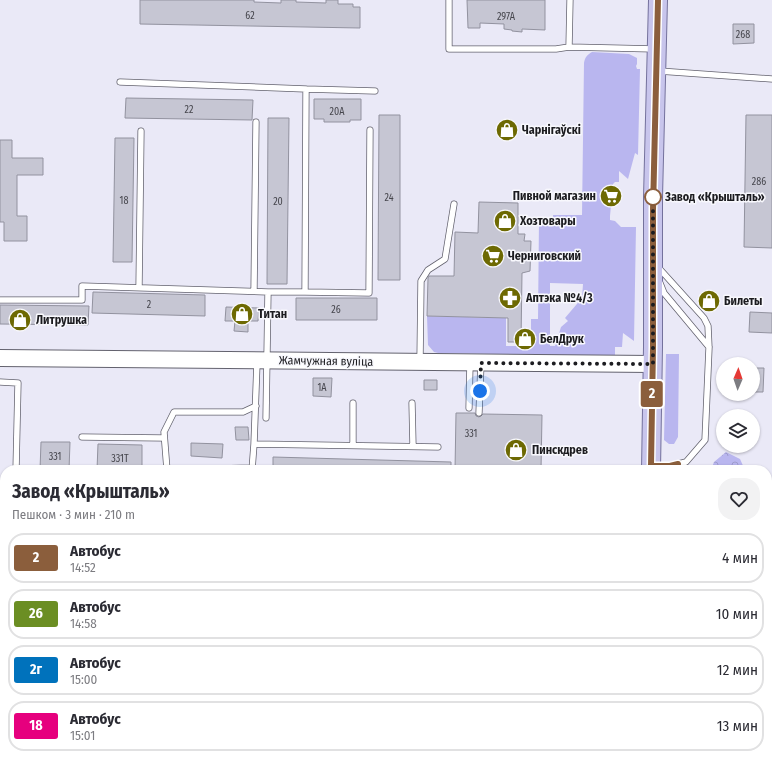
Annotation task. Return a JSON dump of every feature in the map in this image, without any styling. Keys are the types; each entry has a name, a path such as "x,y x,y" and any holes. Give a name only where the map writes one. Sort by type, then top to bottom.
{"main road":[{"path":"651,465 658,0"},
{"name":"Жамчужная вуліца","path":"0,358 653,364"}],"lane":[{"path":"449,0 449,49 556,49 569,47 657,49"},
{"path":"569,47 570,0"},
{"path":"657,71 772,80"},
{"path":"120,82 375,91"},
{"path":"305,292 306,89"},
{"path":"254,291 256,122"},
{"path":"0,300 82,300 82,286 268,292 369,293 370,130"},
{"path":"139,288 141,131"},
{"path":"420,362 421,282 428,270 445,259 454,204"},
{"path":"653,262 664,293 709,348"},
{"path":"653,262 704,318 708,326 709,348 705,440 686,462 674,465"},
{"path":"252,465 256,406 262,361 268,292"},
{"path":"262,361 266,418"},
{"path":"469,408 476,363"},
{"path":"476,363 479,413"},
{"path":"0,382 18,382 16,465"},
{"path":"353,402 353,445"},
{"path":"412,403 413,446"},
{"path":"167,465 164,432 174,412 243,412 256,406"},
{"path":"82,437 164,438"},
{"path":"254,444 438,447"}],"green space":[{"path":"592,52 629,54 637,58 636,66 637,69 640,69 638,155 635,153 628,179 619,171 619,182 615,182 613,184 610,216 610,220 615,221 621,227 636,227 634,341 623,333 622,347 615,347 615,356 434,352 428,345 427,316 506,318 506,346 531,346 531,319 538,319 539,220 553,220 553,215 582,215 584,63 588,55","holes":["550,283 583,284 582,298 565,318 568,321 561,327 555,346 550,346"]},
{"path":"666,354 679,354 678,437 674,444 669,444 664,440"},
{"path":"725,453 728,453 740,459 743,465 713,465 714,462"}],"building":[{"path":"140,0 254,0 254,2 281,3 281,0 296,0 296,2 326,3 326,0 338,0 338,4 353,4 353,7 360,7 360,28 140,24"},
{"path":"467,0 545,0 545,30 522,29 522,32 512,31 504,29 504,24 480,23 480,28 468,28"},
{"path":"733,24 754,24 754,43 733,44"},
{"path":"126,98 253,100 252,120 125,118"},
{"path":"314,99 361,99 361,120 350,120 350,122 324,122 324,119 314,119"},
{"path":"379,115 400,115 400,280 378,280"},
{"path":"746,115 772,115 772,248 744,247"},
{"path":"268,118 289,118 287,284 267,284"},
{"path":"115,138 134,138 132,262 113,262"},
{"path":"0,140 12,140 12,158 43,158 43,175 17,175 17,216 27,216 27,241 4,241 4,222 0,222"},
{"name":"Черниговский","path":"479,202 518,203 518,234 525,234 524,241 531,241 530,271 522,273 521,342 508,342 508,318 427,316 428,278 429,276 454,276 455,232 478,233"},
{"path":"93,292 205,295 205,316 92,313"},
{"path":"296,298 377,298 377,320 296,320"},
{"path":"0,305 89,306 88,325 0,324"},
{"name":"Титан","path":"226,307 259,308 258,321 248,321 248,332 234,331 235,321 225,321"},
{"path":"750,312 772,313 772,333 749,332"},
{"path":"760,368 764,368 763,392 760,392"},
{"path":"313,378 332,378 331,397 313,396"},
{"path":"424,380 437,380 437,390 424,390"},
{"path":"456,413 475,413 476,416 479,417 483,414 542,415 541,465 455,465"},
{"path":"235,427 248,427 249,440 236,440"},
{"path":"41,442 70,442 69,465 40,465"},
{"path":"191,443 223,444 222,458 191,456"},
{"path":"98,444 142,445 142,465 97,465"},
{"path":"273,457 451,462 451,465 273,465"}],"bus line":[{"name":"2","path":"651,465 653,210 658,0"},
{"name":"2","path":"674,465 678,464"}],"place":[{"name":"Чарнігаўскі","path":"507,130"},
{"name":"Пивной магазин","path":"611,196"},
{"name":"Завод «Крышталь»","path":"653,197"},
{"name":"Хозтовары","path":"505,221"},
{"name":"Черниговский","path":"493,256"},
{"name":"Аптэка №4/3","path":"510,298"},
{"name":"Билеты","path":"709,301"},
{"name":"Титан","path":"242,314"},
{"name":"Литрушка","path":"20,320"},
{"name":"БелДрук","path":"525,339"},
{"name":"Пинскдрев","path":"516,450"}],"route":[{"path":"480,391 481,363 653,364 653,197"}]}
